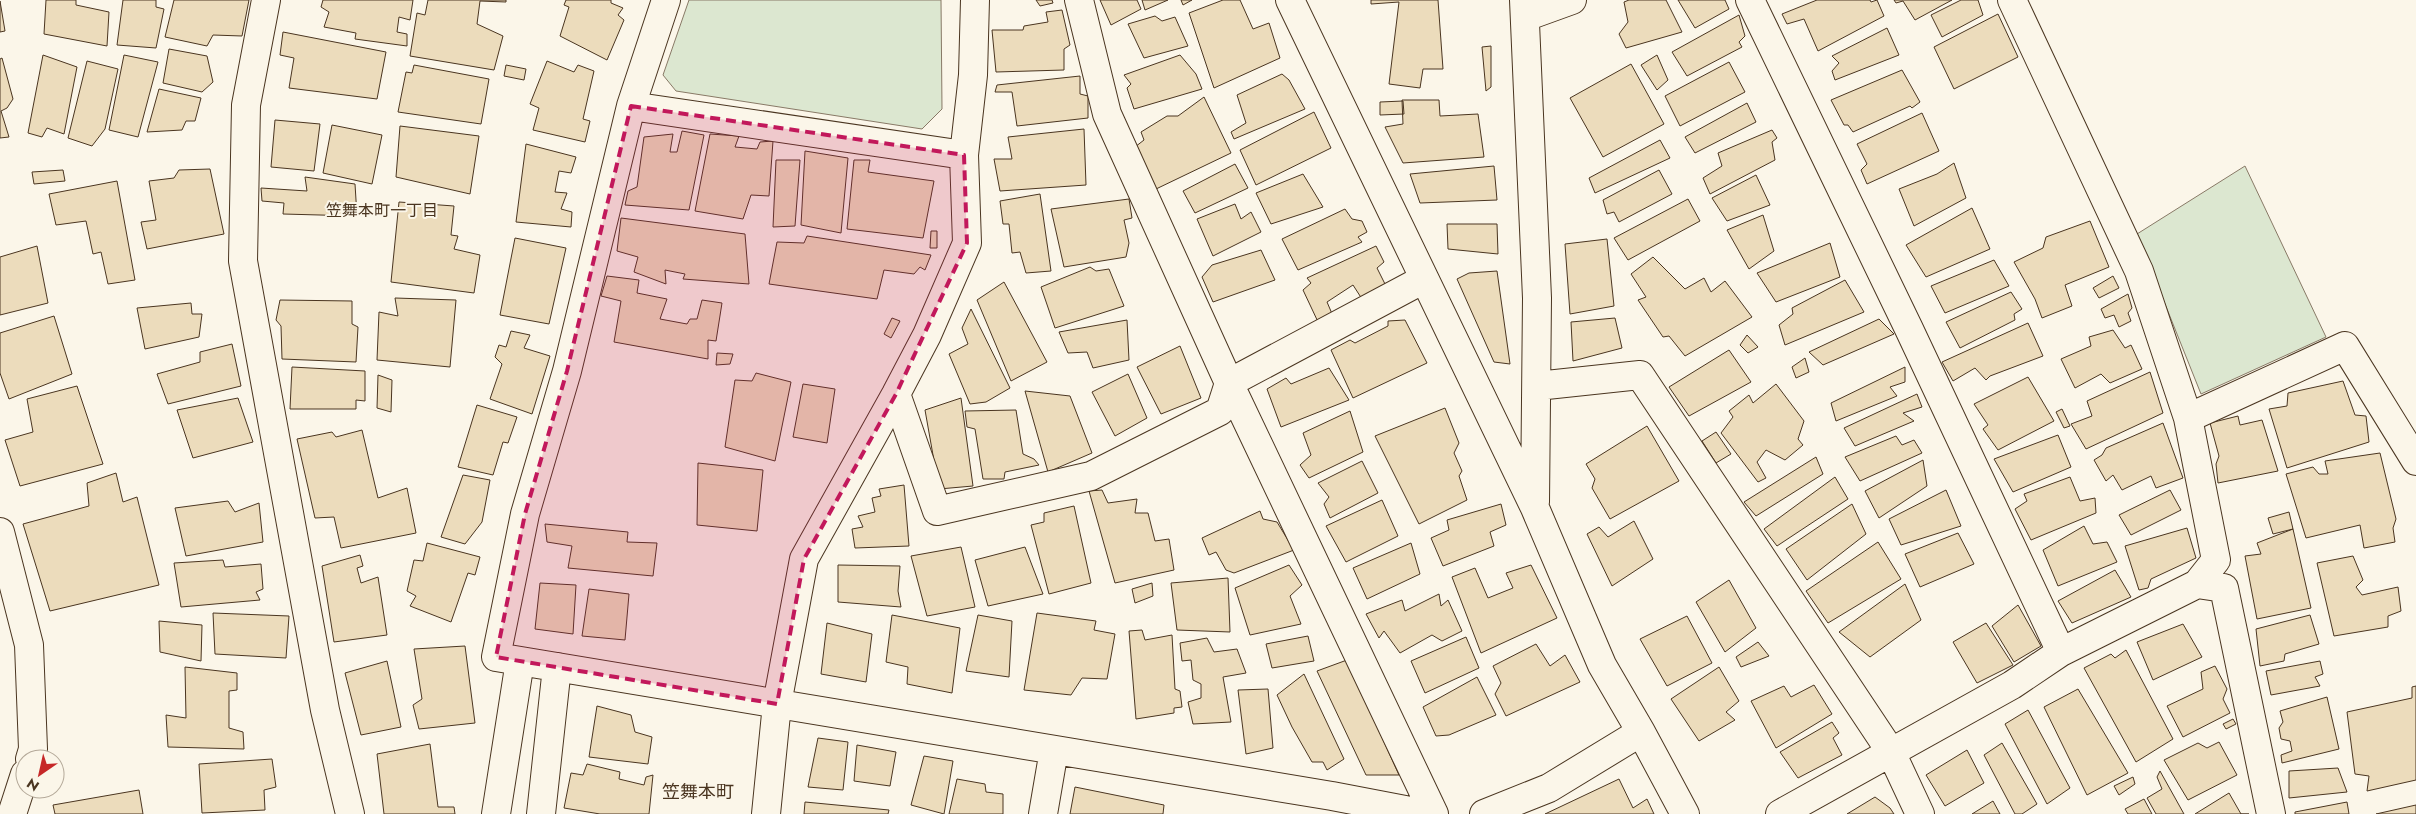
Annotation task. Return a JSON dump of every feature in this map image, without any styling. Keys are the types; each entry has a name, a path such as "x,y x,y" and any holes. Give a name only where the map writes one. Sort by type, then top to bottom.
{"street":[{"path":"266,0 246,105 243,261 325,710 350,814"},
{"path":"666,0 631,106 567,371 525,514 496,657 1054,750 1327,805 1426,814"},
{"path":"766,814 777,704 804,558 896,394 926,335 967,243 964,155 973,75 975,0"},
{"path":"1079,0 1107,114 1229,383 1434,814"},
{"path":"1290,0 1535,508 1602,665 1685,814"},
{"path":"1535,508 1538,298 1524,9 1572,0"},
{"path":"1750,0 1909,329 2061,652"},
{"path":"1780,814 2012,685 2061,652 2198,584 2216,560 2188,418 2139,271 2012,0"},
{"path":"631,106 964,155"},
{"path":"896,394 937,511 1091,476 1220,411 1229,383 1424,279"},
{"path":"2188,418 2345,346 2416,461"},
{"path":"1537,386 1640,375 1891,752 1920,814"},
{"path":"0,532 29,644 34,749"},
{"path":"2198,584 2224,588 2271,814"},
{"path":"496,814 520,661"},
{"path":"541,814 557,667"},
{"path":"1484,814 1549,788 1641,732"},
{"path":"1043,814 1054,750"},
{"path":"12,814 17,799"}],"highlighted area":[{"path":"631,106 964,155 967,243 896,394 804,559 777,704 496,657 525,514 567,371"}],"green space":[{"path":"689,0 941,0 942,109 922,129 676,91 663,75"},
{"path":"2245,166 2326,337 2201,394 2137,234"}],"building":[{"path":"46,0 76,0 76,5 109,12 107,46 44,34"},
{"path":"123,0 156,0 156,7 164,9 156,48 117,45"},
{"path":"174,0 249,0 242,36 213,35 207,46 165,37"},
{"path":"323,0 413,0 410,20 399,17 397,32 407,34 407,46 355,39 356,33 324,27 329,12 321,7"},
{"path":"428,0 506,0 506,2 480,1 477,24 503,36 494,70 410,56 417,13 425,15"},
{"path":"566,0 611,0 611,3 623,8 618,15 624,20 607,60 560,36 569,7 564,5"},
{"path":"1036,0 1052,0 1053,3 1040,6"},
{"path":"1100,0 1137,0 1141,9 1111,25"},
{"path":"1142,0 1168,0 1145,10"},
{"path":"1181,0 1192,0 1183,5"},
{"path":"1223,0 1240,0 1253,29 1269,23 1280,58 1214,88 1189,13"},
{"path":"1371,0 1438,0 1443,69 1423,69 1420,88 1389,84 1399,2 1371,4"},
{"path":"1629,0 1666,0 1682,32 1626,48 1619,34 1628,22 1624,2"},
{"path":"1678,0 1725,0 1729,9 1695,28"},
{"path":"1817,0 1870,0 1871,2 1877,0 1884,16 1818,51 1804,19 1787,24 1782,14"},
{"path":"1894,0 1952,0 1915,20 1903,1 1896,3"},
{"path":"1961,0 1978,0 1983,15 1942,37 1931,15"},
{"path":"0,1 5,31 0,32"},
{"path":"1062,10 1070,45 1064,49 1064,70 996,72 992,30 1023,30 1024,26 1048,22 1046,12"},
{"path":"1998,14 2018,57 1954,89 1934,47"},
{"path":"1739,15 1745,36 1739,42 1742,47 1687,76 1672,52"},
{"path":"1155,16 1162,21 1175,17 1188,46 1144,58 1128,24"},
{"path":"1887,28 1899,55 1835,80 1832,71 1839,63 1832,56"},
{"path":"283,32 386,52 377,99 289,88 294,58 280,55"},
{"path":"1491,46 1491,87 1486,91 1482,47"},
{"path":"169,49 207,56 213,82 202,92 163,83"},
{"path":"43,55 77,67 64,134 47,128 42,137 28,133"},
{"path":"124,55 158,62 138,137 109,130"},
{"path":"1180,55 1196,74 1202,89 1134,109 1127,88 1131,84 1124,75"},
{"path":"1657,55 1668,80 1657,90 1641,65"},
{"path":"2,58 13,99 7,108 1,111 9,137 0,138 0,59"},
{"path":"87,61 118,69 105,129 92,146 68,138"},
{"path":"547,61 574,72 578,65 594,71 583,119 590,121 585,142 533,130 539,108 530,104"},
{"path":"1729,62 1745,92 1680,126 1665,96"},
{"path":"1631,64 1664,124 1603,157 1570,98"},
{"path":"414,65 489,79 481,124 398,112 406,72 412,73"},
{"path":"506,65 526,69 524,80 504,76"},
{"path":"1902,70 1920,102 1912,108 1910,106 1853,132 1848,125 1844,125 1831,100"},
{"path":"1282,74 1289,80 1305,109 1234,139 1231,132 1246,123 1237,95"},
{"path":"1080,76 1080,94 1088,96 1088,118 1017,126 1012,92 995,92 997,85"},
{"path":"159,89 201,98 195,121 186,121 182,130 147,132"},
{"path":"1204,97 1231,153 1156,189 1135,147 1144,140 1141,132 1167,116 1178,116"},
{"path":"1402,100 1439,100 1440,116 1478,114 1484,157 1403,163 1385,127 1403,124"},
{"path":"1403,101 1404,114 1380,115 1380,102"},
{"path":"1747,103 1756,122 1695,153 1685,137"},
{"path":"1314,112 1331,148 1256,185 1240,150"},
{"path":"1922,113 1939,151 1867,184 1861,170 1867,164 1857,144"},
{"path":"275,120 320,124 314,171 271,167"},
{"path":"332,125 382,135 372,184 323,173"},
{"path":"400,126 479,136 470,194 396,177"},
{"path":"1084,129 1086,185 1000,191 994,159 1012,159 1008,137"},
{"path":"1772,130 1777,138 1772,142 1775,160 1710,194 1703,178 1722,166 1718,153"},
{"path":"682,131 704,135 689,210 625,205 628,191 637,187 644,137 673,134 670,152 677,152"},
{"path":"710,134 739,136 735,147 757,149 760,142 773,141 769,196 751,195 743,219 695,211"},
{"path":"1660,140 1670,158 1595,193 1589,178"},
{"path":"526,144 576,157 571,173 559,171 555,192 567,193 561,209 572,212 571,227 516,222"},
{"path":"805,151 848,158 841,233 801,225"},
{"path":"776,160 800,160 795,226 773,227"},
{"path":"854,160 870,160 868,172 934,181 923,238 847,229"},
{"path":"1954,163 1966,198 1914,226 1899,189 1937,174"},
{"path":"1235,164 1248,188 1195,213 1183,191"},
{"path":"1494,166 1497,200 1420,203 1410,174"},
{"path":"210,169 224,234 147,249 141,222 156,220 149,181 174,178 179,170"},
{"path":"63,170 65,181 34,184 32,172"},
{"path":"1659,170 1672,194 1619,222 1614,212 1607,214 1603,200"},
{"path":"1303,174 1323,207 1271,224 1256,193"},
{"path":"1756,175 1770,205 1727,221 1712,198"},
{"path":"305,177 355,184 357,216 283,214 284,203 262,201 261,188 307,191"},
{"path":"117,181 135,280 108,284 101,252 93,254 86,221 56,225 49,194"},
{"path":"1040,194 1051,271 1026,273 1020,252 1012,253 1009,224 1003,224 1000,201"},
{"path":"1129,199 1132,218 1124,220 1129,243 1126,257 1064,267 1051,209"},
{"path":"1688,199 1700,221 1628,260 1614,238"},
{"path":"399,202 454,206 451,235 458,236 454,249 480,255 474,293 391,282"},
{"path":"1235,204 1241,219 1251,212 1261,232 1213,256 1197,219"},
{"path":"1972,208 1990,249 1926,277 1906,245"},
{"path":"1345,209 1352,219 1362,221 1367,232 1358,237 1362,242 1298,270 1282,239"},
{"path":"1763,215 1774,251 1749,269 1727,230"},
{"path":"621,218 745,234 749,284 683,279 685,274 665,270 666,284 634,272 638,257 617,251"},
{"path":"2090,221 2109,267 2065,285 2072,306 2042,318 2035,299 2014,262 2043,248 2046,237"},
{"path":"1447,224 1497,224 1498,254 1448,249"},
{"path":"931,231 937,231 937,248 930,248"},
{"path":"807,236 931,255 925,270 920,267 914,274 884,270 877,299 769,284 777,242 804,243"},
{"path":"515,238 566,248 549,324 500,315"},
{"path":"1607,239 1614,306 1570,314 1565,244"},
{"path":"1830,243 1840,277 1776,302 1757,273"},
{"path":"37,246 48,303 0,315 0,257"},
{"path":"1376,246 1384,262 1377,268 1385,284 1362,299 1353,285 1327,302 1333,316 1319,324 1303,290 1311,283 1307,278"},
{"path":"1261,250 1275,280 1213,302 1202,277 1212,265"},
{"path":"1653,257 1685,289 1704,278 1711,292 1725,281 1752,317 1685,356 1669,336 1663,337 1638,300 1646,297 1631,274"},
{"path":"1994,260 2009,286 1945,313 1931,286"},
{"path":"1090,267 1096,271 1109,269 1124,306 1055,328 1041,287"},
{"path":"1497,271 1510,364 1494,362 1457,279 1469,273"},
{"path":"607,276 639,280 637,293 667,299 660,319 687,324 690,319 697,319 702,300 722,303 716,341 708,340 708,359 614,342 621,301 601,296"},
{"path":"2113,276 2119,288 2099,298 2093,288"},
{"path":"1845,280 1864,312 1785,345 1779,325 1793,314 1792,308"},
{"path":"1004,282 1047,362 1011,381 977,300"},
{"path":"2011,292 2022,309 2014,314 2015,320 1960,348 1946,322"},
{"path":"2128,294 2132,308 2128,313 2131,321 2119,327 2114,315 2105,318 2101,309"},
{"path":"395,298 456,300 450,367 377,360 379,312 398,316"},
{"path":"280,300 352,301 352,324 358,327 356,362 282,359 281,326 276,320"},
{"path":"191,303 192,314 202,314 199,337 145,349 137,308"},
{"path":"971,309 1010,388 986,402 970,404 949,354 968,344 962,328"},
{"path":"54,316 72,374 9,399 0,373 0,333"},
{"path":"892,318 900,321 891,338 884,334"},
{"path":"1615,318 1622,348 1573,361 1571,322"},
{"path":"1879,319 1894,334 1823,365 1809,352"},
{"path":"1127,320 1129,360 1093,368 1087,352 1068,353 1059,332"},
{"path":"1405,320 1427,363 1353,398 1331,350 1350,340 1355,343 1388,326 1388,321"},
{"path":"2028,323 2043,356 1990,376 1986,380 1975,368 1953,381 1942,362"},
{"path":"2113,330 2125,348 2131,345 2142,369 2110,383 2101,374 2075,388 2061,359 2091,346 2089,337"},
{"path":"511,331 530,335 524,348 550,356 532,414 490,399 502,364 495,357 499,345 506,347"},
{"path":"1747,335 1758,347 1748,353 1740,345"},
{"path":"232,344 241,386 168,404 157,374 200,362 200,352"},
{"path":"1180,346 1201,398 1161,414 1137,367"},
{"path":"1729,350 1751,382 1689,416 1669,387"},
{"path":"717,353 733,354 730,364 716,365"},
{"path":"1805,358 1809,372 1796,378 1792,367"},
{"path":"292,367 365,371 365,401 356,400 356,409 290,409"},
{"path":"1905,367 1905,382 1890,387 1897,396 1836,421 1831,403"},
{"path":"1329,368 1349,400 1281,427 1267,389 1286,378 1291,384"},
{"path":"2150,372 2163,413 2086,449 2071,424 2092,416 2087,401"},
{"path":"756,373 791,382 775,461 725,447 735,380 752,381"},
{"path":"1128,374 1147,418 1115,436 1092,392"},
{"path":"378,375 392,380 391,412 377,408"},
{"path":"2028,377 2054,421 1998,450 1983,429 1988,425 1974,404"},
{"path":"2343,381 2355,415 2366,416 2369,442 2287,468 2269,409 2287,406 2288,393"},
{"path":"803,384 835,389 827,443 793,437"},
{"path":"1776,384 1804,421 1798,439 1803,445 1785,460 1766,450 1757,462 1766,478 1758,482 1721,433 1733,417 1729,411 1749,395 1753,403"},
{"path":"77,386 103,464 20,486 5,440 33,432 27,399"},
{"path":"1025,391 1070,396 1092,453 1048,472"},
{"path":"1917,394 1922,407 1903,413 1914,421 1855,446 1844,428"},
{"path":"238,398 253,442 193,458 177,410"},
{"path":"961,398 973,486 939,489 925,410"},
{"path":"477,405 517,417 508,443 503,442 493,475 458,467"},
{"path":"1445,408 1459,443 1454,453 1462,471 1459,476 1467,500 1419,524 1375,436"},
{"path":"2062,409 2070,426 2064,428 2056,412"},
{"path":"1016,410 1023,454 1034,459 1039,465 1005,472 1004,479 983,479 975,429 967,427 965,411"},
{"path":"1350,411 1363,452 1309,478 1300,465 1311,455 1303,433"},
{"path":"2238,416 2240,425 2262,420 2278,471 2218,483 2216,464 2219,456 2210,423"},
{"path":"2163,423 2183,478 2156,488 2151,476 2122,490 2113,475 2106,481 2094,460 2102,455 2106,448"},
{"path":"1647,426 1679,481 1610,519 1592,488 1595,479 1586,464"},
{"path":"362,430 378,498 407,488 416,533 341,548 334,517 315,518 297,439 332,432 336,437"},
{"path":"1716,432 1731,454 1716,463 1702,441"},
{"path":"2058,435 2071,467 2013,492 1994,459"},
{"path":"1896,436 1902,445 1914,440 1922,453 1860,481 1845,457"},
{"path":"2380,453 2396,519 2393,528 2395,542 2364,548 2360,525 2306,538 2286,474 2313,467 2319,474 2328,474 2325,461"},
{"path":"1816,457 1823,474 1756,516 1744,502"},
{"path":"1923,460 1927,486 1879,518 1865,491"},
{"path":"1362,461 1378,493 1330,518 1324,504 1329,497 1318,483"},
{"path":"698,463 763,470 757,531 697,525"},
{"path":"116,473 123,502 137,497 159,585 50,611 23,524 89,506 87,483"},
{"path":"463,475 490,480 482,522 465,544 441,537"},
{"path":"1835,477 1848,499 1777,546 1764,529"},
{"path":"2070,477 2080,501 2095,498 2096,513 2031,540 2015,509 2027,501 2024,494"},
{"path":"904,485 909,546 855,548 852,529 863,527 858,516 875,512 872,498 881,496 879,489"},
{"path":"1102,490 1108,503 1137,499 1135,513 1148,513 1155,541 1169,539 1174,570 1115,583 1089,491"},
{"path":"1946,490 1961,526 1901,545 1889,519"},
{"path":"2170,490 2181,510 2131,535 2119,515"},
{"path":"1382,500 1398,536 1346,562 1326,526"},
{"path":"228,501 235,512 259,503 263,542 186,556 175,508"},
{"path":"1501,504 1506,525 1490,532 1494,546 1443,566 1431,538 1449,530 1447,520"},
{"path":"1852,504 1866,534 1807,580 1786,549"},
{"path":"1074,506 1091,583 1049,594 1031,525 1044,522 1044,513"},
{"path":"1260,511 1263,519 1277,522 1294,550 1234,573 1226,570 1216,552 1209,555 1202,538"},
{"path":"2289,512 2293,529 2273,534 2268,518"},
{"path":"1634,521 1653,559 1612,586 1587,534 1599,527 1608,537"},
{"path":"545,524 628,532 627,542 657,543 653,576 568,568 572,546 547,542"},
{"path":"2084,526 2093,544 2107,542 2117,562 2058,586 2043,550"},
{"path":"2187,528 2196,558 2151,579 2148,588 2139,590 2125,546"},
{"path":"2293,529 2311,608 2257,619 2245,556 2261,554 2257,543"},
{"path":"1958,533 1974,564 1920,587 1905,554"},
{"path":"1878,542 1901,579 1828,623 1806,591"},
{"path":"427,543 480,557 475,575 468,573 451,622 410,606 416,596 407,591 414,560 423,561"},
{"path":"1411,543 1420,574 1367,599 1353,568"},
{"path":"961,547 975,607 927,616 911,556"},
{"path":"1025,547 1043,594 988,606 975,560"},
{"path":"360,555 363,566 357,568 361,583 378,577 387,635 334,642 322,566"},
{"path":"2353,556 2363,580 2356,587 2362,595 2398,587 2401,611 2388,616 2388,627 2334,636 2317,563"},
{"path":"223,560 225,567 261,564 263,589 256,592 260,600 181,607 174,563"},
{"path":"838,565 900,566 898,591 901,607 838,602"},
{"path":"1289,565 1302,585 1290,596 1301,624 1250,635 1235,588"},
{"path":"1531,565 1557,618 1481,653 1452,577 1475,568 1488,598 1513,588 1506,573"},
{"path":"2115,570 2131,597 2072,623 2058,601"},
{"path":"1228,578 1230,632 1177,630 1171,583"},
{"path":"1729,580 1756,628 1725,652 1696,602"},
{"path":"540,583 576,585 573,634 535,629"},
{"path":"1152,583 1153,596 1135,603 1132,589"},
{"path":"1905,584 1921,620 1870,657 1839,632"},
{"path":"589,589 629,594 625,640 582,636"},
{"path":"1439,594 1441,606 1448,600 1462,631 1442,641 1432,635 1400,653 1384,631 1379,638 1366,614 1402,600 1405,611"},
{"path":"2018,605 2041,646 2014,662 1992,626"},
{"path":"213,613 289,616 286,658 215,654"},
{"path":"1037,613 1096,621 1094,630 1115,634 1107,679 1082,678 1071,695 1024,690"},
{"path":"892,615 960,628 952,693 907,684 908,667 886,662"},
{"path":"978,615 1012,621 1009,677 966,671"},
{"path":"2310,615 2319,644 2285,654 2284,661 2260,666 2256,629"},
{"path":"1687,616 1712,663 1667,686 1640,639"},
{"path":"159,621 202,625 201,661 160,652"},
{"path":"827,623 872,634 866,682 821,674"},
{"path":"1986,623 2013,665 1977,683 1953,642"},
{"path":"2183,624 2202,657 2153,680 2137,642"},
{"path":"1142,630 1145,640 1172,635 1175,689 1180,691 1182,707 1174,708 1174,713 1136,719 1129,631"},
{"path":"1308,636 1314,661 1272,668 1266,644"},
{"path":"1466,637 1479,668 1425,693 1411,661"},
{"path":"1207,638 1214,652 1237,649 1246,673 1223,677 1231,722 1193,724 1188,702 1201,698 1201,684 1193,680 1191,660 1182,661 1180,643"},
{"path":"1758,642 1769,656 1741,667 1736,657"},
{"path":"1536,644 1550,666 1565,655 1580,682 1506,716 1495,694 1501,683 1493,666"},
{"path":"465,646 475,723 419,729 413,705 422,699 414,649"},
{"path":"2126,650 2173,739 2136,762 2084,668 2111,654 2115,658"},
{"path":"1347,660 1399,775 1366,775 1317,671"},
{"path":"387,661 401,727 361,735 345,673"},
{"path":"2320,661 2323,674 2315,677 2320,686 2271,695 2266,671"},
{"path":"2215,666 2227,689 2223,699 2230,713 2183,737 2167,706 2203,689 2201,672"},
{"path":"185,667 237,673 237,690 229,691 229,728 243,732 244,749 168,747 166,715 186,718"},
{"path":"1719,667 1739,701 1726,712 1735,720 1699,741 1671,699"},
{"path":"1304,674 1344,759 1327,770 1323,762 1312,762 1292,727 1277,695"},
{"path":"1477,677 1496,715 1449,735 1436,736 1423,707"},
{"path":"1814,685 1832,714 1776,748 1751,701 1784,686 1791,697"},
{"path":"2416,686 2416,780 2367,791 2369,776 2355,774 2347,712 2412,698 2412,687"},
{"path":"1268,689 1273,748 1246,754 1238,690"},
{"path":"2078,689 2128,773 2087,795 2044,707"},
{"path":"2327,697 2339,749 2282,763 2281,755 2292,751 2290,741 2281,739 2279,728 2283,722 2280,711"},
{"path":"597,706 631,715 635,732 652,737 648,764 589,757"},
{"path":"2028,710 2070,788 2047,804 2005,724"},
{"path":"2233,719 2236,724 2226,729 2223,724"},
{"path":"1832,722 1839,733 1833,738 1842,755 1798,778 1780,752"},
{"path":"818,738 848,742 843,790 808,787"},
{"path":"2219,742 2237,775 2188,800 2164,760 2198,743 2207,748"},
{"path":"2002,743 2037,804 2022,814 2015,814 1984,755"},
{"path":"430,744 438,807 454,807 455,814 384,814 377,754"},
{"path":"857,745 896,752 890,786 854,781"},
{"path":"1967,750 1984,783 1945,806 1926,775"},
{"path":"924,756 953,761 944,814 911,805"},
{"path":"272,759 276,787 264,790 265,810 202,813 199,764"},
{"path":"587,764 620,772 619,779 644,785 646,777 653,775 649,814 600,814 564,808 571,773 583,775"},
{"path":"2338,768 2347,792 2289,798 2289,771"},
{"path":"2160,771 2184,814 2156,814 2147,798 2162,789 2157,777"},
{"path":"2133,777 2135,784 2119,795 2114,786"},
{"path":"957,779 985,784 986,792 1003,794 1003,814 949,814"},
{"path":"1619,779 1633,808 1647,799 1654,814 1545,814"},
{"path":"1075,787 1164,805 1163,814 1070,814"},
{"path":"139,790 143,814 55,814 53,805"},
{"path":"2229,793 2241,814 2195,814"},
{"path":"1875,797 1890,808 1894,814 1847,814"},
{"path":"2144,799 2152,814 2128,814 2125,809"},
{"path":"1993,801 2000,814 1972,814"},
{"path":"805,802 889,810 888,814 804,814"},
{"path":"2347,802 2349,814 2295,814 2295,812"},
{"path":"2416,805 2416,814 2376,814"}],"district":[{"name":"笠舞本町一丁目","path":"382,210"},
{"name":"笠舞本町","path":"698,792"}]}
